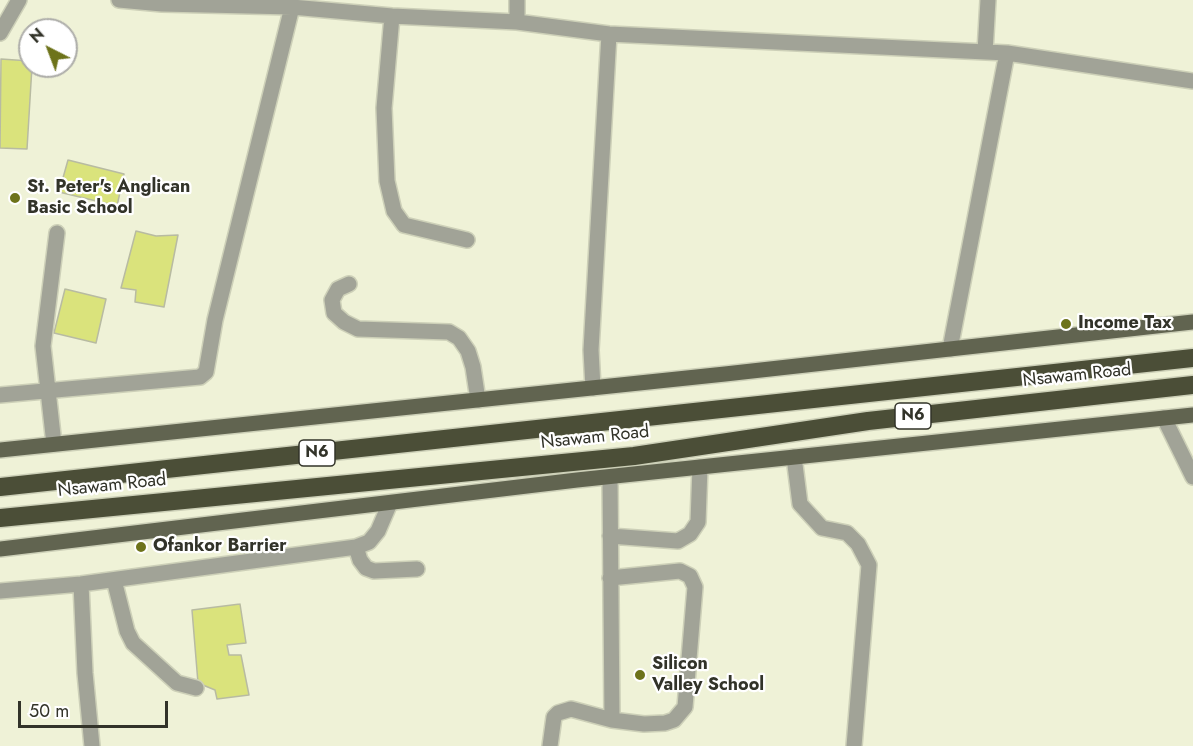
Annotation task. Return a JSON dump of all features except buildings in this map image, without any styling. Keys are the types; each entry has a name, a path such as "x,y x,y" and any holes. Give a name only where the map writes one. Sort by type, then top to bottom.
{"highway":[{"name":"Nsawam Road","path":"0,487 1193,358"},
{"name":"Nsawam Road","path":"0,518 634,456 868,421 1193,385"}],"main road":[{"path":"0,450 1193,322"},
{"path":"0,549 699,467 1193,415"}],"street":[{"path":"0,33 19,0"},
{"path":"119,0 517,22 609,34 985,52 1193,81"},
{"path":"517,0 517,22"},
{"path":"985,52 988,0"},
{"path":"0,395 200,377 206,372 215,320 292,8"},
{"path":"392,16 384,108 387,181 394,211 404,225 467,240"},
{"path":"593,388 591,350 609,34"},
{"path":"950,349 1007,54"},
{"path":"54,444 44,346 57,232"},
{"path":"349,284 338,289 332,300 334,313 344,322 358,329 449,332 459,338 468,351 473,367 478,400"},
{"path":"1164,418 1193,477"},
{"path":"795,457 800,504 822,528 847,533 858,544 869,565 854,746"},
{"path":"610,536 678,541 690,534 698,522 699,467"},
{"path":"610,477 612,720"},
{"path":"0,591 114,580 356,547 369,542 378,531 390,503"},
{"path":"356,547 360,560 366,568 374,571 417,569"},
{"path":"550,746 554,717 558,713 571,709 612,720 644,724 674,720 685,707 694,587 690,576 680,571 610,578"},
{"path":"114,580 127,631 133,643 177,683 196,688"},
{"path":"81,584 85,674 92,746"}],"place":[{"name":"St. Peter's Anglican Basic School","path":"15,198"},
{"name":"Income Tax","path":"1066,324"},
{"name":"Ofankor Barrier","path":"141,547"},
{"name":"Silicon Valley School","path":"640,675"}]}
